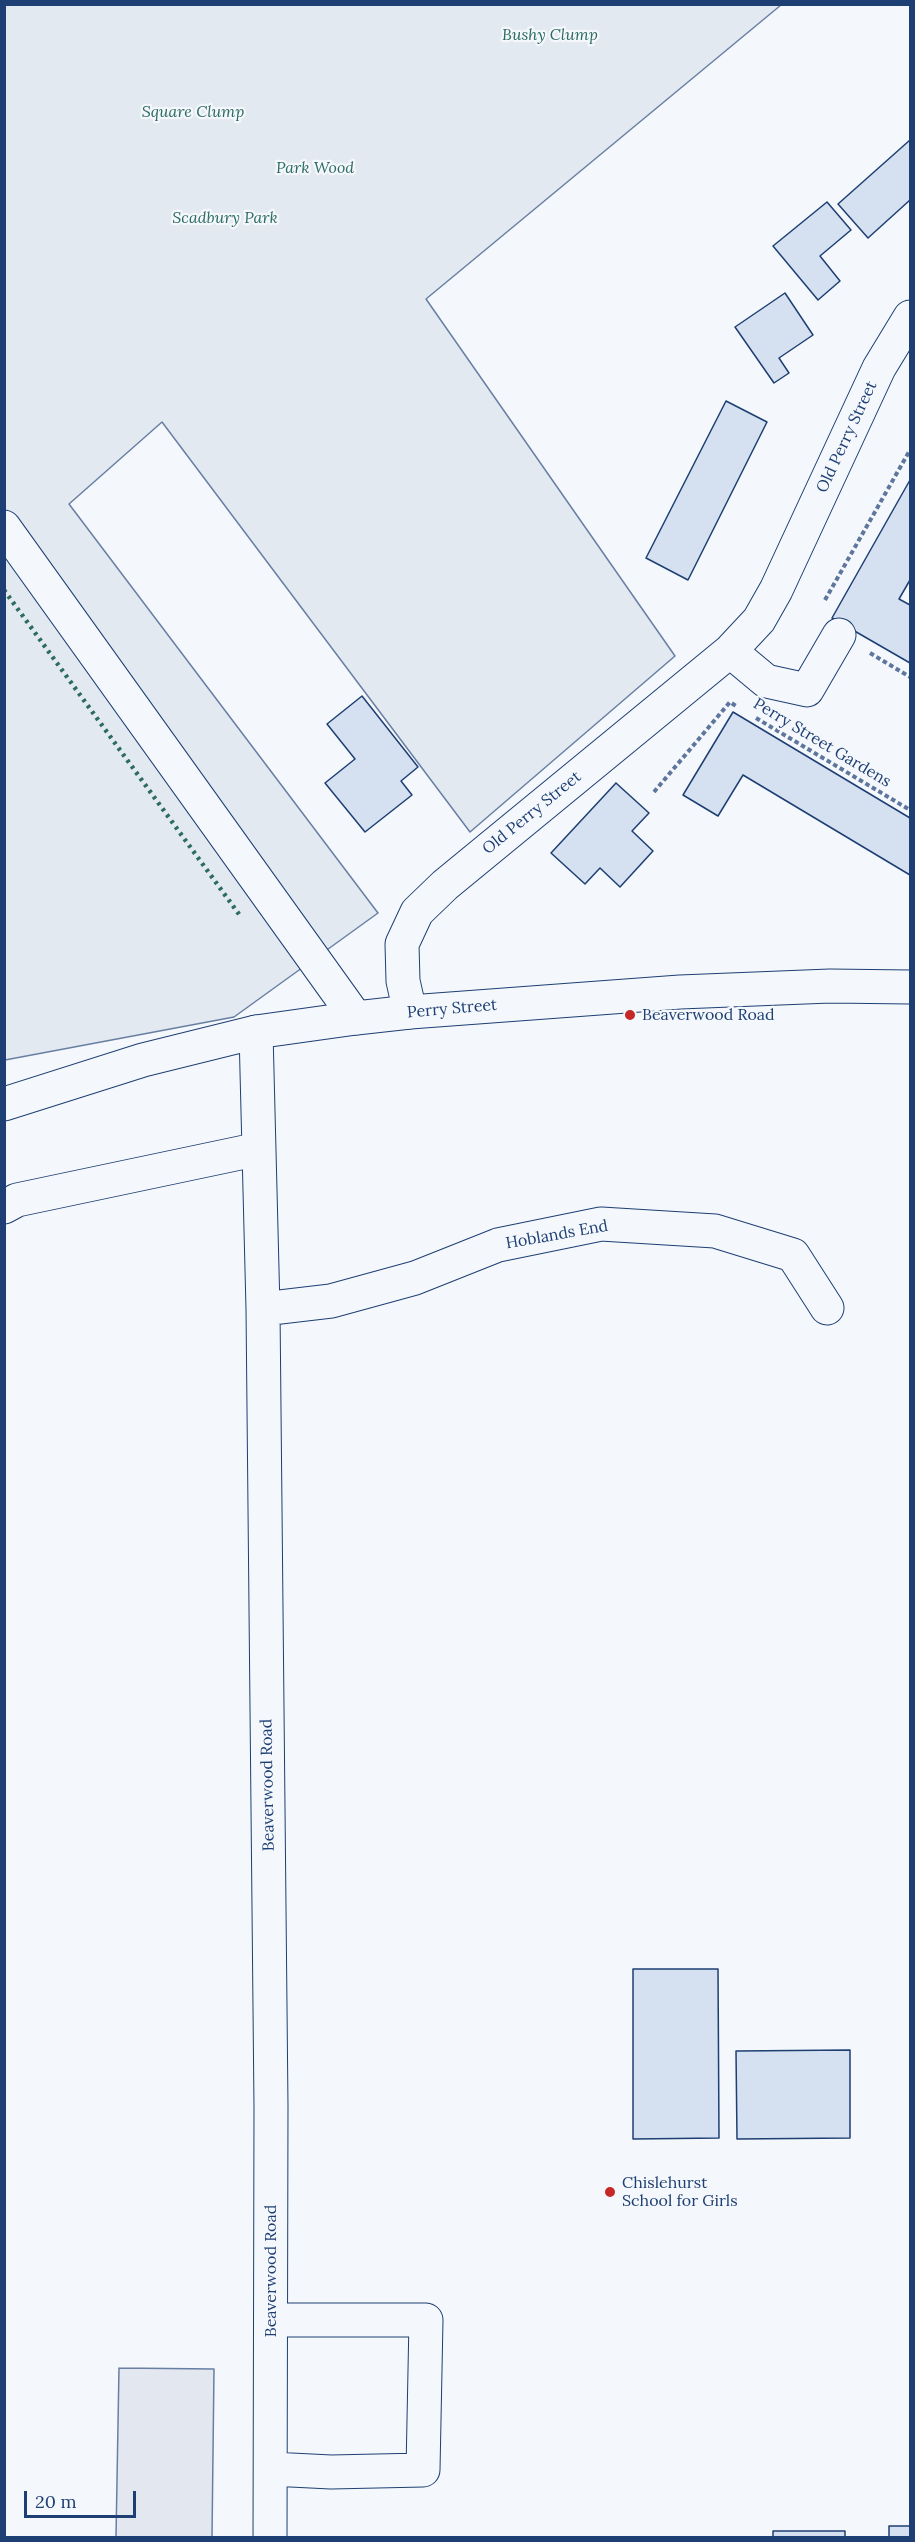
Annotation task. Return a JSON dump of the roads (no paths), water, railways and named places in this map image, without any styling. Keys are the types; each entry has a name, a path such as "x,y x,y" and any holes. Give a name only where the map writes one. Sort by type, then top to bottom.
{"street":[{"name":"Old Perry Street","path":"411,1012 403,981 402,944 417,912 445,885 730,651 759,620 776,590 879,368 910,317"},
{"path":"4,527 356,1018"},
{"path":"730,651 766,681 807,690 839,635"},
{"name":"Perry Street","path":"4,1104 143,1060 256,1032 356,1018 680,992 830,986 910,987"},
{"name":"Beaverwood Road","path":"256,1032 263,1309 271,2320 270,2538"},
{"path":"4,1207 17,1200 259,1149"},
{"name":"Hoblands End","path":"263,1309 331,1301 415,1278 498,1245 601,1224 716,1230 793,1254 827,1308"},
{"path":"270,2469 331,2472 423,2470 426,2320 271,2320"}],"place":[{"name":"Beaverwood Road","path":"630,1015"},
{"name":"Chislehurst School for Girls","path":"610,2192"}],"park label":[{"name":"Bushy Clump","path":"550,35"},
{"name":"Square Clump","path":"193,112"},
{"name":"Park Wood","path":"315,168"},
{"name":"Scadbury Park","path":"225,218"}]}
